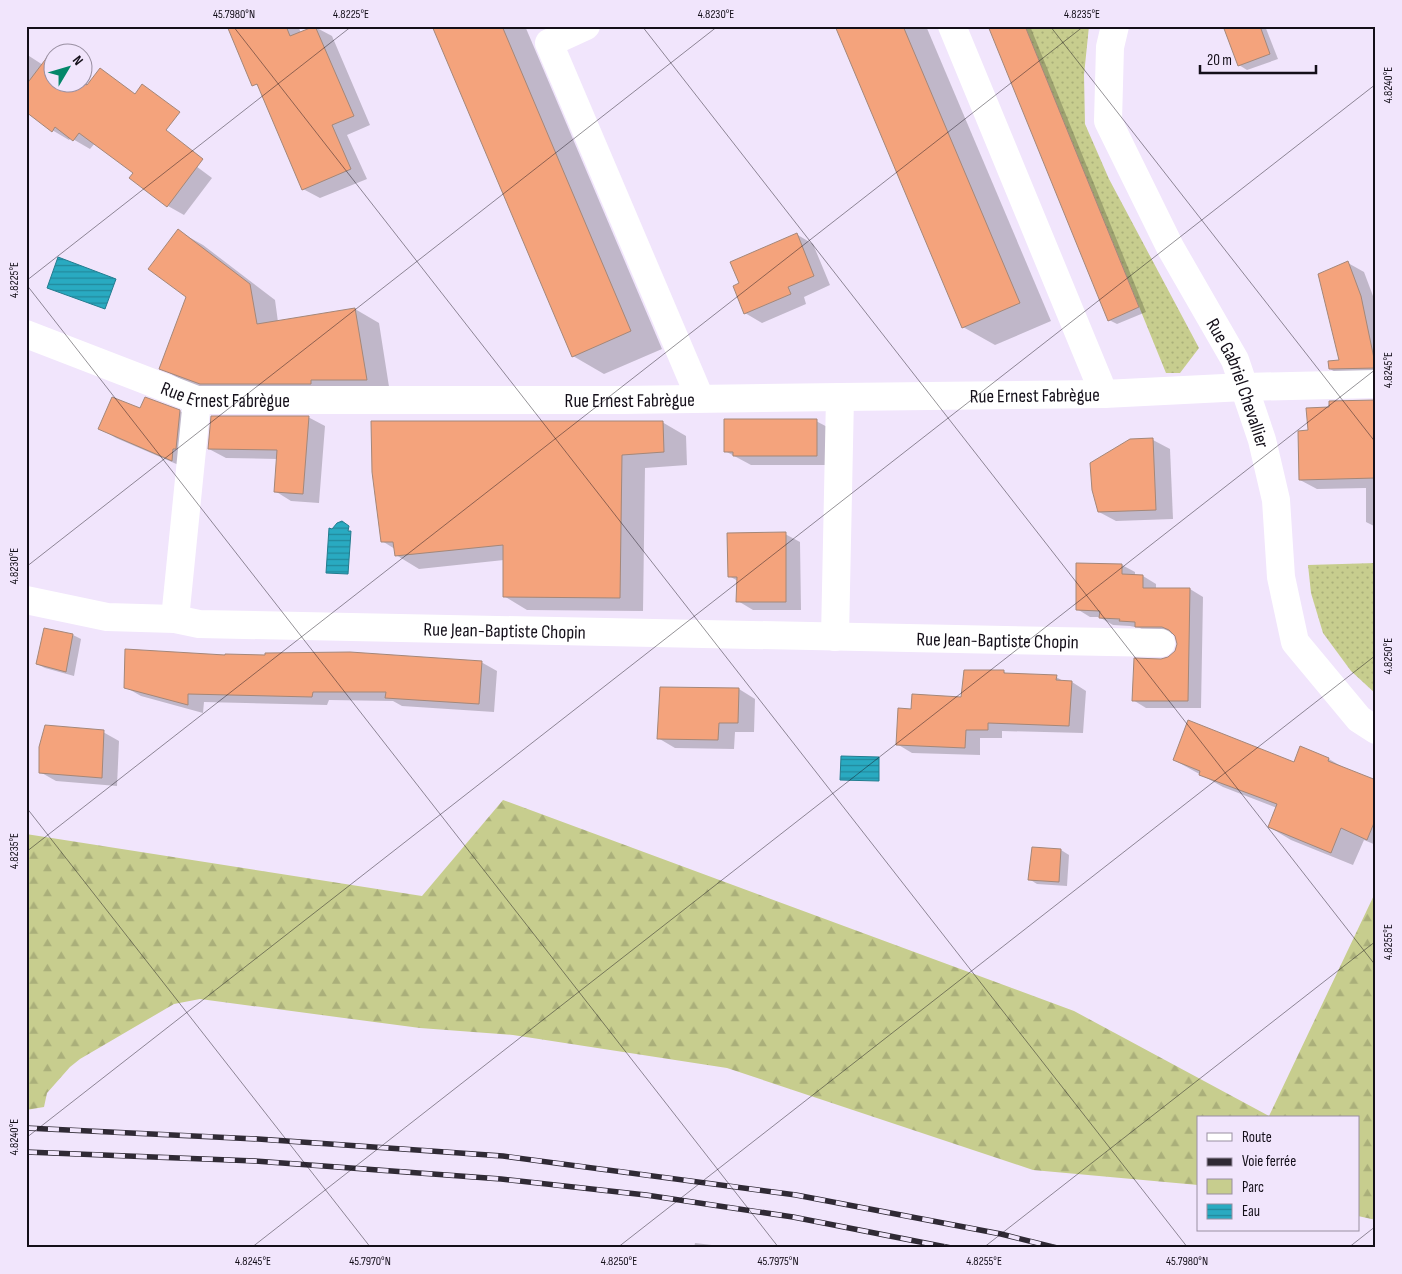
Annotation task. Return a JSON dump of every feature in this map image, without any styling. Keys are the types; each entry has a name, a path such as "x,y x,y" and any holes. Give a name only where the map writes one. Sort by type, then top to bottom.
{"street":[{"path":"586,26 549,43 700,398"},
{"path":"952,26 1104,394"},
{"name":"Rue Gabriel Chevallier","path":"1115,26 1110,47 1108,121 1170,248 1235,360 1262,440 1276,500 1281,577 1295,642 1359,719 1376,730"},
{"name":"Rue Ernest Fabrègue","path":"26,334 197,400 624,400 1104,394 1244,387 1376,384"},
{"path":"834,637 840,397"},
{"path":"175,619 197,400"},
{"name":"Rue Jean-Baptiste Chopin","path":"26,600 106,617 175,619 199,624 1160,643"}],"green space":[{"path":"1025,26 1089,26 1084,75 1085,124 1109,179 1199,348 1180,373 1166,373"},
{"path":"1376,563 1376,694 1351,671 1323,633 1311,593 1308,565"},
{"path":"503,800 1074,1011 1269,1116 1197,1116 1197,1185 1033,1170 727,1068 513,1035 420,1028 200,999 174,1004 80,1059 70,1067 47,1093 44,1107 26,1110 26,834 422,896"},
{"path":"1376,891 1376,1220 1360,1216 1360,1116 1269,1116"}],"water":[{"path":"58,257 116,279 105,309 47,288"},
{"path":"342,521 349,526 348,531 351,531 348,574 326,573 329,528 332,529 337,523"},
{"path":"841,756 879,757 879,781 840,780"}],"building":[{"path":"227,26 286,26 290,36 315,26 354,116 332,125 351,169 302,190 257,84 252,86"},
{"path":"432,26 502,26 631,331 572,357"},
{"path":"835,26 903,26 1020,303 962,328"},
{"path":"988,26 1025,26 1139,307 1108,321"},
{"path":"1223,26 1260,26 1270,54 1238,66"},
{"path":"42,64 42,92 92,92 92,78 100,68 135,94 142,84 180,112 166,130 203,159 167,207 129,178 133,173 79,133 73,141 55,127 52,132 26,112 26,85"},
{"path":"178,229 250,284 257,324 355,308 367,380 311,380 311,384 200,384 159,369 186,297 148,269"},
{"path":"797,233 814,276 788,287 791,294 744,314 733,286 739,283 730,262"},
{"path":"1348,261 1361,296 1376,368 1329,369 1328,361 1339,360 1318,274"},
{"path":"112,397 140,408 145,397 180,410 176,449 173,449 172,461 98,429"},
{"path":"1376,400 1376,478 1299,480 1298,431 1308,430 1306,408 1329,407 1329,401"},
{"path":"211,416 309,416 303,494 274,492 277,450 208,449"},
{"path":"724,419 817,419 817,456 733,456 733,452 724,452"},
{"path":"371,421 663,421 664,452 622,455 620,598 503,597 503,545 395,556 393,542 381,542 372,472"},
{"path":"1153,438 1156,510 1098,512 1092,490 1090,463 1130,439"},
{"path":"786,532 786,602 736,602 737,577 728,577 727,533"},
{"path":"1076,563 1122,564 1122,574 1143,575 1143,588 1190,588 1188,701 1132,701 1134,658 1161,659 1168,657 1175,651 1177,644 1175,636 1169,630 1162,627 1135,627 1135,622 1099,618 1100,611 1076,610"},
{"path":"44,628 73,634 66,672 36,664"},
{"path":"125,649 225,655 350,652 482,661 479,704 385,698 386,692 313,692 312,697 188,694 188,705 124,688"},
{"path":"964,670 1004,670 1004,673 1057,675 1056,680 1072,681 1069,726 988,723 988,730 966,730 965,748 896,745 898,708 911,709 912,694 961,697"},
{"path":"660,687 739,688 738,723 719,723 718,740 657,739"},
{"path":"1188,720 1294,762 1300,746 1329,758 1328,761 1376,780 1376,818 1367,840 1341,828 1331,853 1268,827 1277,804 1199,775 1200,771 1173,760"},
{"path":"45,725 104,730 102,778 39,773 39,747"},
{"path":"1032,847 1061,849 1059,882 1028,880"}],"railway":[{"path":"26,1128 258,1139 503,1156 796,1195 1001,1234 1057,1248"},
{"path":"26,1152 255,1161 501,1179 646,1195 793,1217 951,1248"}]}
